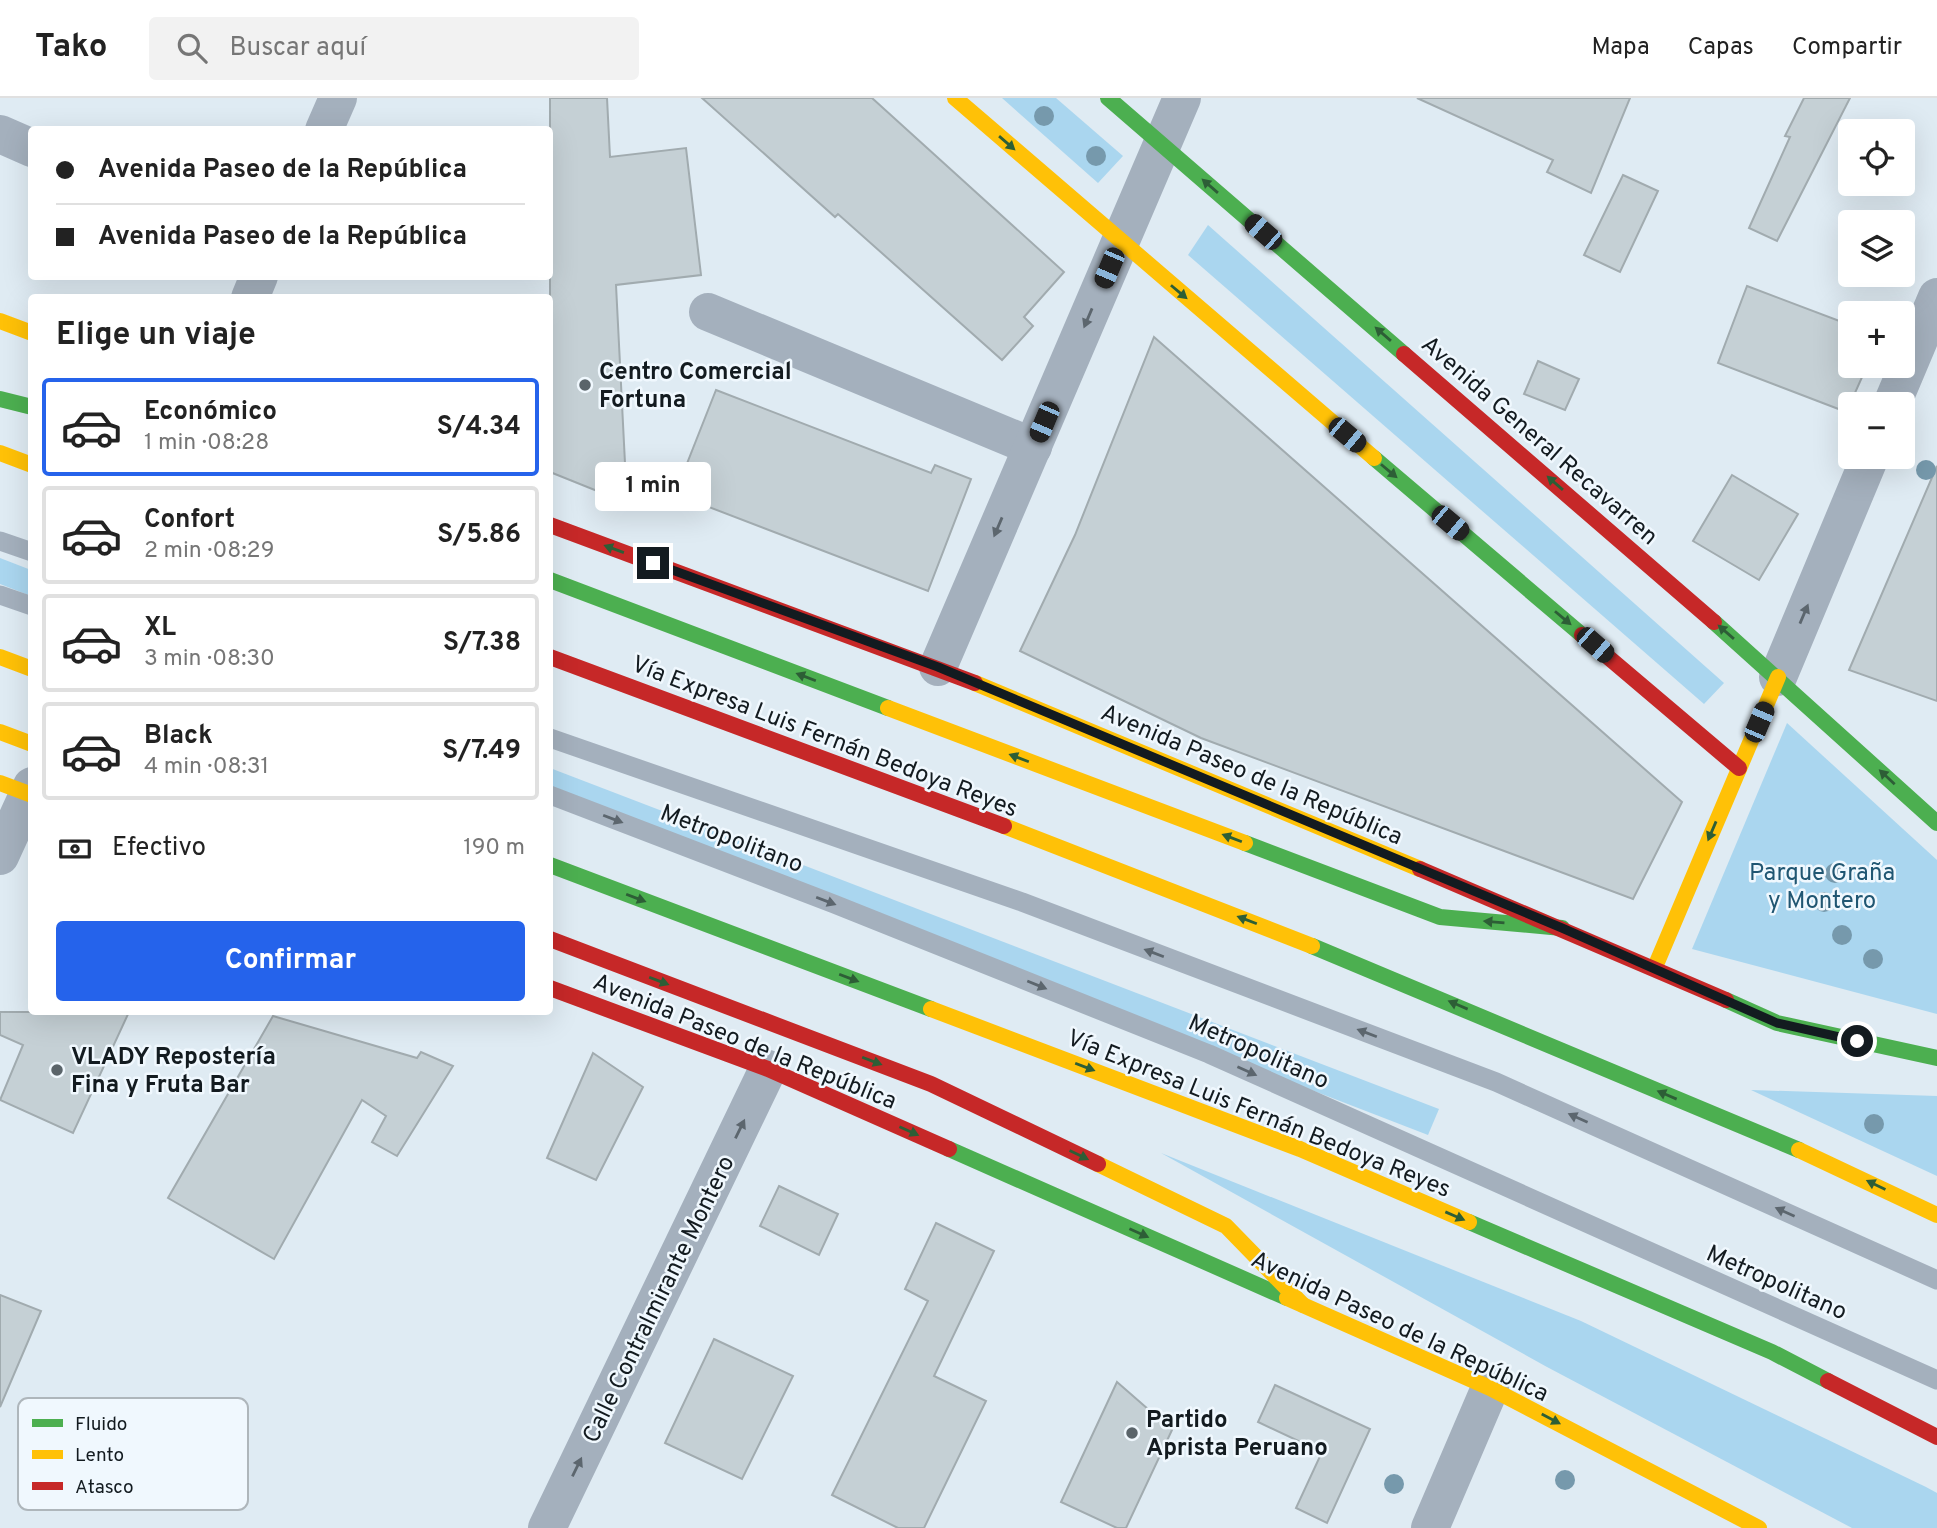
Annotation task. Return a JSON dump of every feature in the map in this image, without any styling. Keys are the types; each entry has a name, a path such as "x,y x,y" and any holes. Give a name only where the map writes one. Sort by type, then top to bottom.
{"main road":[{"path":"955,98 1120,242 1739,768"},
{"name":"Avenida General Recavarren","path":"1108,98 1778,677 1937,823"},
{"path":"0,321 28,331"},
{"path":"0,399 28,406"},
{"path":"0,453 28,464"},
{"name":"Avenida Paseo de la República","path":"553,527 938,667 1654,967 1777,1023 1937,1058"},
{"path":"553,581 1440,917 1562,928"},
{"path":"0,657 28,668"},
{"name":"Vía Expresa Luis Fernán Bedoya Reyes","path":"553,658 944,803 1372,969 1854,1174 1937,1215"},
{"path":"1654,967 1778,677"},
{"path":"0,732 28,742"},
{"name":"Vía Expresa Luis Fernán Bedoya Reyes","path":"553,866 1300,1149 1772,1352 1937,1437"},
{"path":"553,941 931,1084 1202,1214 1226,1226 1303,1305"},
{"name":"Avenida Paseo de la República","path":"553,989 768,1069 1490,1388 1759,1528"}],"street":[{"path":"326,126 338,98"},
{"path":"938,667 1182,98"},
{"path":"0,134 28,146"},
{"path":"1897,392 1937,297"},
{"path":"708,312 1033,447"},
{"path":"1778,677 1865,469"},
{"path":"0,856 23,789"},
{"name":"Calle Contralmirante Montero","path":"547,1528 768,1069"},
{"path":"1430,1528 1490,1388"}],"lane":[{"path":"0,541 28,551"},
{"path":"0,595 28,605"},
{"name":"Metropolitano","path":"553,738 1022,902 1496,1082 1937,1280"},
{"name":"Metropolitano","path":"553,796 834,904 1209,1054 1937,1380"}],"green space":[{"path":"1002,98 1056,98 1123,156 1098,183"},
{"path":"1208,225 1724,683 1704,704 1188,255"},
{"path":"0,558 28,569 28,595 0,584"},
{"name":"Parque Graña y Montero","path":"1787,723 1937,860 1937,1014 1692,949"},
{"path":"553,769 1439,1109 1428,1135 553,797"},
{"path":"1751,1090 1937,1096 1937,1176"},
{"path":"1161,1153 1581,1321 1926,1487 1937,1493 1937,1528 1852,1528 1547,1367"}],"building":[{"name":"Centro Comercial Fortuna","path":"550,98 607,98 610,157 686,148 701,275 616,285 627,503 553,473 553,294 550,294 550,280 553,280 553,126 550,126"},
{"path":"702,98 872,98 1064,272 1024,317 1033,326 1002,360 838,214 835,217"},
{"path":"1417,98 1630,98 1591,193 1547,172 1553,160"},
{"path":"1804,98 1850,98 1777,241 1749,228 1790,137 1785,136"},
{"path":"1623,175 1658,191 1620,272 1584,255"},
{"path":"1747,286 1838,320 1838,378 1862,378 1855,392 1838,392 1838,409 1718,363"},
{"path":"1154,337 1682,802 1633,899 1201,738 1020,651 1075,535"},
{"path":"1538,361 1579,379 1565,410 1524,394"},
{"path":"716,390 931,473 935,465 971,479 928,591 675,494"},
{"path":"1937,466 1937,701 1849,670"},
{"path":"1732,475 1798,514 1759,580 1693,541"},
{"name":"VLADY Repostería Fina y Fruta Bar","path":"0,1012 28,1012 28,1015 128,1015 73,1133 0,1100 23,1045 0,1035"},
{"path":"273,1016 417,1058 421,1052 453,1066 397,1156 372,1142 386,1116 362,1100 274,1259 168,1198"},
{"path":"593,1053 643,1087 596,1180 547,1158"},
{"path":"779,1186 838,1214 819,1255 760,1226"},
{"path":"936,1223 994,1251 934,1376 986,1401 924,1528 898,1528 832,1495 928,1301 905,1289"},
{"path":"0,1295 41,1311 0,1407"},
{"path":"714,1339 793,1376 742,1479 665,1443"},
{"name":"Partido Aprista Peruano","path":"1117,1382 1172,1430 1126,1528 1117,1528 1061,1502"},
{"path":"1275,1385 1370,1429 1327,1523 1296,1508 1322,1452 1258,1422"}],"traffic: fast":[{"path":"1108,98 1404,354"},
{"path":"0,399 28,406"},
{"path":"1374,458 1582,635"},
{"path":"553,581 888,708"},
{"path":"1714,622 1937,823"},
{"path":"1245,843 1440,917 1562,928"},
{"path":"553,866 931,1009"},
{"path":"1312,946 1799,1150"},
{"path":"1726,1000 1777,1023 1937,1058"},
{"path":"949,1149 1287,1298"},
{"path":"1469,1222 1772,1352 1828,1381"}],"traffic: slow":[{"path":"955,98 1374,458"},
{"path":"0,321 28,332"},
{"path":"0,453 28,464"},
{"path":"0,657 28,668"},
{"path":"1655,967 1778,677"},
{"path":"975,683 1420,869"},
{"path":"888,708 1245,843"},
{"path":"0,732 28,742"},
{"path":"0,783 28,794"},
{"path":"1004,826 1312,946"},
{"path":"931,1009 1300,1149 1469,1222"},
{"path":"1799,1150 1937,1215"},
{"path":"1098,1164 1226,1226 1303,1305"},
{"path":"1287,1298 1490,1388 1759,1528"}],"traffic: jam":[{"path":"1404,354 1714,622"},
{"path":"553,526 975,683"},
{"path":"1582,635 1739,768"},
{"path":"553,658 1004,826"},
{"path":"1420,869 1726,1000"},
{"path":"553,940 931,1084 1098,1164"},
{"path":"553,989 768,1069 949,1149"},
{"path":"1828,1381 1937,1437"}],"place":[{"name":"Centro Comercial Fortuna","path":"585,385"},
{"name":"VLADY Repostería Fina y Fruta Bar","path":"57,1070"},
{"name":"Partido Aprista Peruano","path":"1132,1433"}],"route":[{"path":"653,563 938,667 1654,967 1777,1023 1857,1041"}]}
